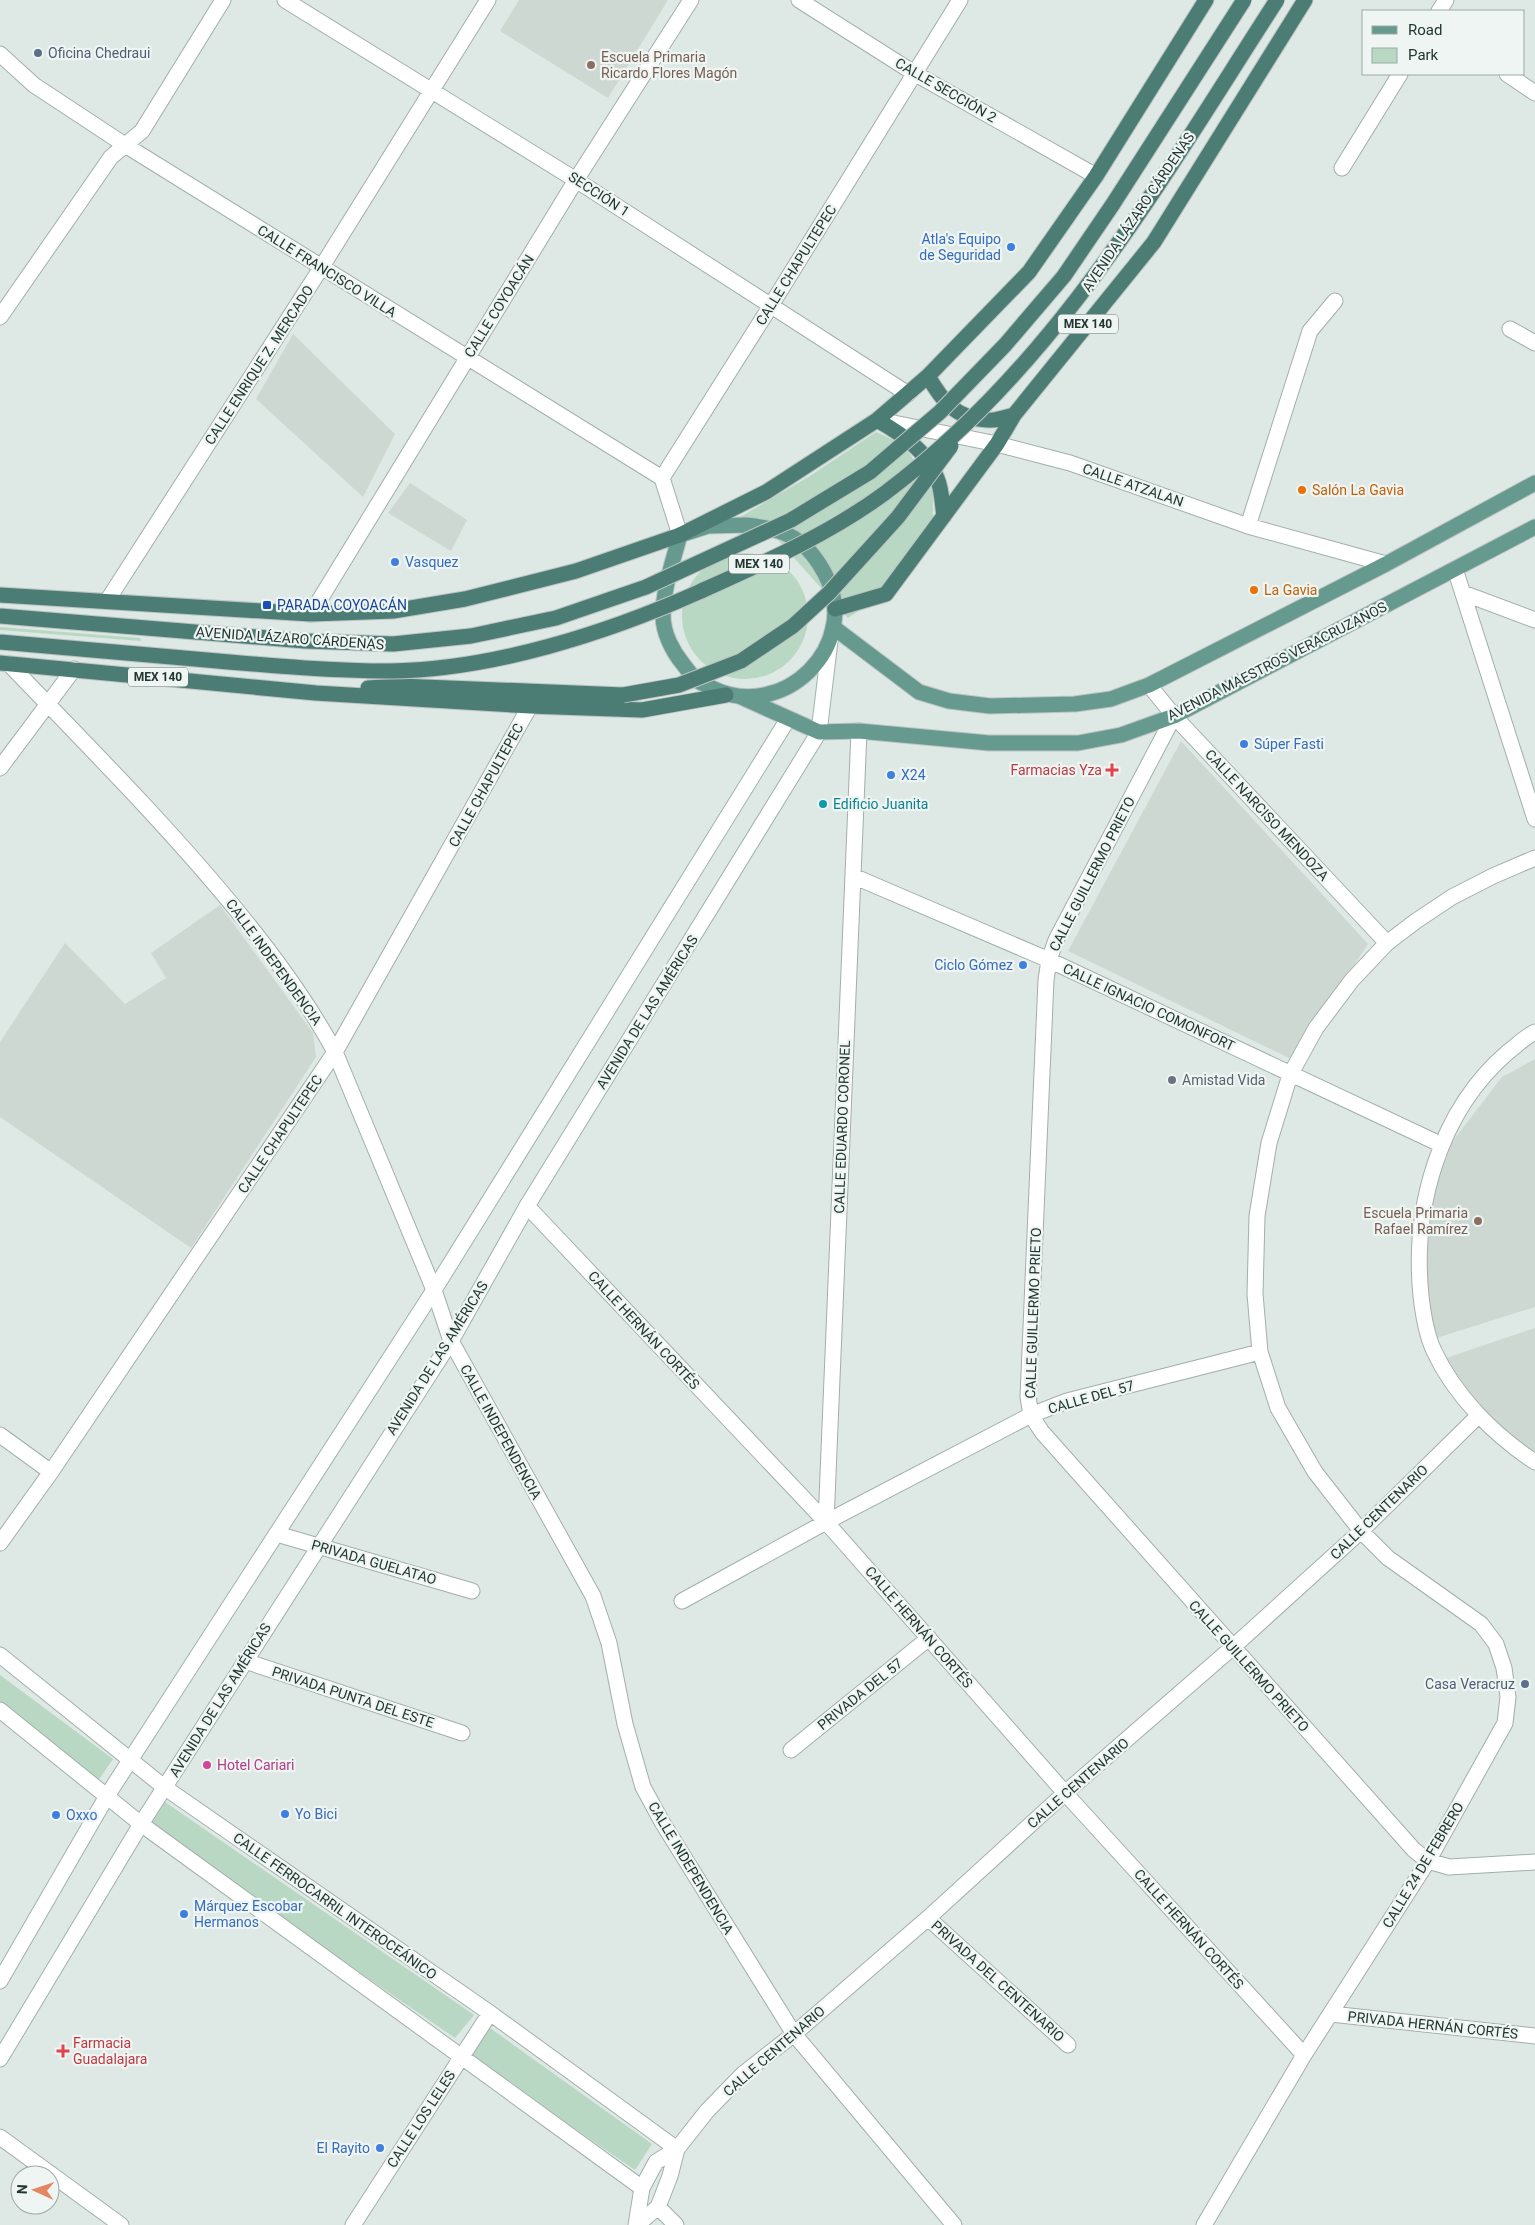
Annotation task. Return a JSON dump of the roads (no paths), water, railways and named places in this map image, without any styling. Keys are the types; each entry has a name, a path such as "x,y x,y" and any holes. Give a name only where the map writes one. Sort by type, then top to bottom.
{"highway":[{"name":"MEX 140","path":"0,595 311,614 393,611 465,600 576,571 680,535 766,492 877,420 928,376 1029,272 1096,176 1206,0"},
{"name":"AVENIDA LÁZARO CÁRDENAS","path":"0,616 305,641 393,644 471,636 556,618 646,588 791,520 870,472 940,412 1005,345 1064,276 1244,0"},
{"name":"AVENIDA LÁZARO CÁRDENAS","path":"0,642 304,668 393,671 475,663 564,642 656,611 799,546 883,494 964,427 1027,362 1084,292 1138,215 1278,0"},
{"name":"MEX 140","path":"835,609 886,594 997,444 1014,415 1154,242 1305,0"},
{"path":"928,376 941,399 963,415 988,421 1014,415"},
{"path":"877,420 906,436 923,454 938,478 944,516"},
{"path":"316,693 399,686 623,695 679,685 741,661 793,626 829,593 898,517 964,427"},
{"name":"MEX 140","path":"5,663 316,693 530,706 642,710 726,695"}],"main road":[{"path":"832,634 919,692 949,701 990,706 1075,704 1111,698 1148,685 1386,564 1535,483"},
{"name":"MEX 140","path":"746,524 773,528 798,540 817,558 830,582 835,609 832,634 816,666 795,684 769,695 741,697 726,695 695,679 672,652 663,618 667,583 680,535 708,526 746,524"},
{"name":"AVENIDA MAESTROS VERACRUZANOS","path":"741,697 819,732 859,731 989,743 1078,743 1121,735 1174,716 1535,526"}],"street":[{"path":"0,317 112,157 142,131 222,0"},
{"name":"SECCIÓN 1","path":"285,0 576,180 770,307 908,394"},
{"name":"CALLE ENRIQUE Z. MERCADO","path":"107,601 321,268 488,0"},
{"name":"CALLE COYOACÁN","path":"311,614 576,180 691,0"},
{"name":"CALLE SECCIÓN 2","path":"799,0 914,73 1096,176"},
{"name":"CALLE CHAPULTEPEC","path":"662,478 960,0"},
{"name":"CALLE FRANCISCO VILLA","path":"0,54 34,85 125,145 662,478"},
{"path":"1342,168 1399,75"},
{"path":"1508,75 1535,93"},
{"path":"1248,526 1310,331 1335,302"},
{"path":"1510,329 1535,344"},
{"name":"CALLE ATZALAN","path":"877,420 997,444 1070,463 1248,526 1386,564"},
{"path":"662,478 680,535"},
{"path":"1455,569 1535,819"},
{"path":"1463,593 1535,620"},
{"name":"AVENIDA DE LAS AMÉRICAS","path":"0,2059 164,1787 451,1341 527,1206 819,732 832,634"},
{"name":"CALLE INDEPENDENCIA","path":"5,663 48,704 197,861 263,943 316,1016 336,1052 434,1290 451,1341 593,1596 609,1643 625,1724 643,1787 662,1822 794,2034 954,2225"},
{"path":"0,768 74,669"},
{"name":"CALLE NARCISO MENDOZA","path":"1148,685 1174,716 1387,943"},
{"name":"CALLE CHAPULTEPEC","path":"0,1543 51,1472 336,1052 530,706"},
{"name":"CALLE GUILLERMO PRIETO","path":"1174,716 1056,940 1049,960 1046,980 1029,1387 1031,1415 1048,1440 1414,1850 1428,1861 1449,1867 1535,1862"},
{"path":"0,1981 108,1796 434,1290 788,719"},
{"name":"CALLE EDUARDO CORONEL","path":"826,1522 859,731"},
{"name":"CALLE 24 DE FEBRERO","path":"1204,2225 1304,2055 1428,1861 1505,1723 1508,1697 1504,1668 1496,1644 1481,1624 1388,1558 1361,1531 1315,1472 1278,1408 1260,1352 1255,1294 1257,1216 1269,1143 1290,1075 1316,1028 1352,980 1387,943 1452,897 1493,876 1535,858"},
{"name":"CALLE IGNACIO COMONFORT","path":"853,876 1049,960 1442,1145"},
{"path":"1535,1032 1490,1067 1461,1106 1442,1145 1429,1186 1422,1225 1419,1270 1424,1318 1433,1350 1454,1385 1478,1416 1535,1462"},
{"name":"CALLE HERNÁN CORTÉS","path":"527,1206 826,1522 1065,1793 1304,2055"},
{"name":"CALLE DEL 57","path":"826,1522 1031,1415 1067,1401 1260,1352"},
{"name":"CALLE CENTENARIO","path":"637,2225 642,2188 656,2162 677,2149 707,2111 742,2074 794,2034 928,1918 1065,1793 1233,1647 1361,1531 1478,1416"},
{"path":"0,1435 51,1472"},
{"path":"682,1601 826,1522"},
{"name":"PRIVADA GUELATAO","path":"277,1534 472,1591"},
{"name":"PRIVADA DEL 57","path":"791,1750 929,1638"},
{"name":"CALLE FERROCARRIL INTEROCEÁNICO","path":"0,1655 164,1787 490,2014 677,2149"},
{"name":"PRIVADA PUNTA DEL ESTE","path":"245,1661 462,1733"},
{"path":"0,1710 141,1824 461,2059 642,2188"},
{"name":"PRIVADA DEL CENTENARIO","path":"928,1918 1068,2045"},
{"name":"CALLE LOS LELES","path":"353,2225 490,2014"},
{"name":"PRIVADA HERNÁN CORTÉS","path":"1331,2014 1535,2036"},
{"path":"0,2137 121,2225"},
{"name":"CALLE CENTENARIO","path":"637,2225 658,2207 670,2176 677,2149"},
{"path":"658,2207 676,2225"}],"place":[{"name":"Oficina Chedraui","path":"38,53"},
{"name":"Escuela Primaria Ricardo Flores Magón","path":"591,65"},
{"name":"Atla's Equipo de Seguridad","path":"1011,247"},
{"name":"Salón La Gavia","path":"1302,490"},
{"name":"Vasquez","path":"395,562"},
{"name":"La Gavia","path":"1254,590"},
{"name":"PARADA COYOACÁN","path":"267,605"},
{"name":"Súper Fasti","path":"1244,744"},
{"name":"Farmacias Yza","path":"1112,770"},
{"name":"X24","path":"891,775"},
{"name":"Edificio Juanita","path":"823,804"},
{"name":"Ciclo Gómez","path":"1023,965"},
{"name":"Amistad Vida","path":"1172,1080"},
{"name":"Escuela Primaria Rafael Ramírez","path":"1478,1221"},
{"name":"Casa Veracruz","path":"1525,1684"},
{"name":"Hotel Cariari","path":"207,1765"},
{"name":"Yo Bici","path":"285,1814"},
{"name":"Oxxo","path":"56,1815"},
{"name":"Márquez Escobar Hermanos","path":"184,1914"},
{"name":"Farmacia Guadalajara","path":"63,2051"},
{"name":"El Rayito","path":"380,2148"}]}
